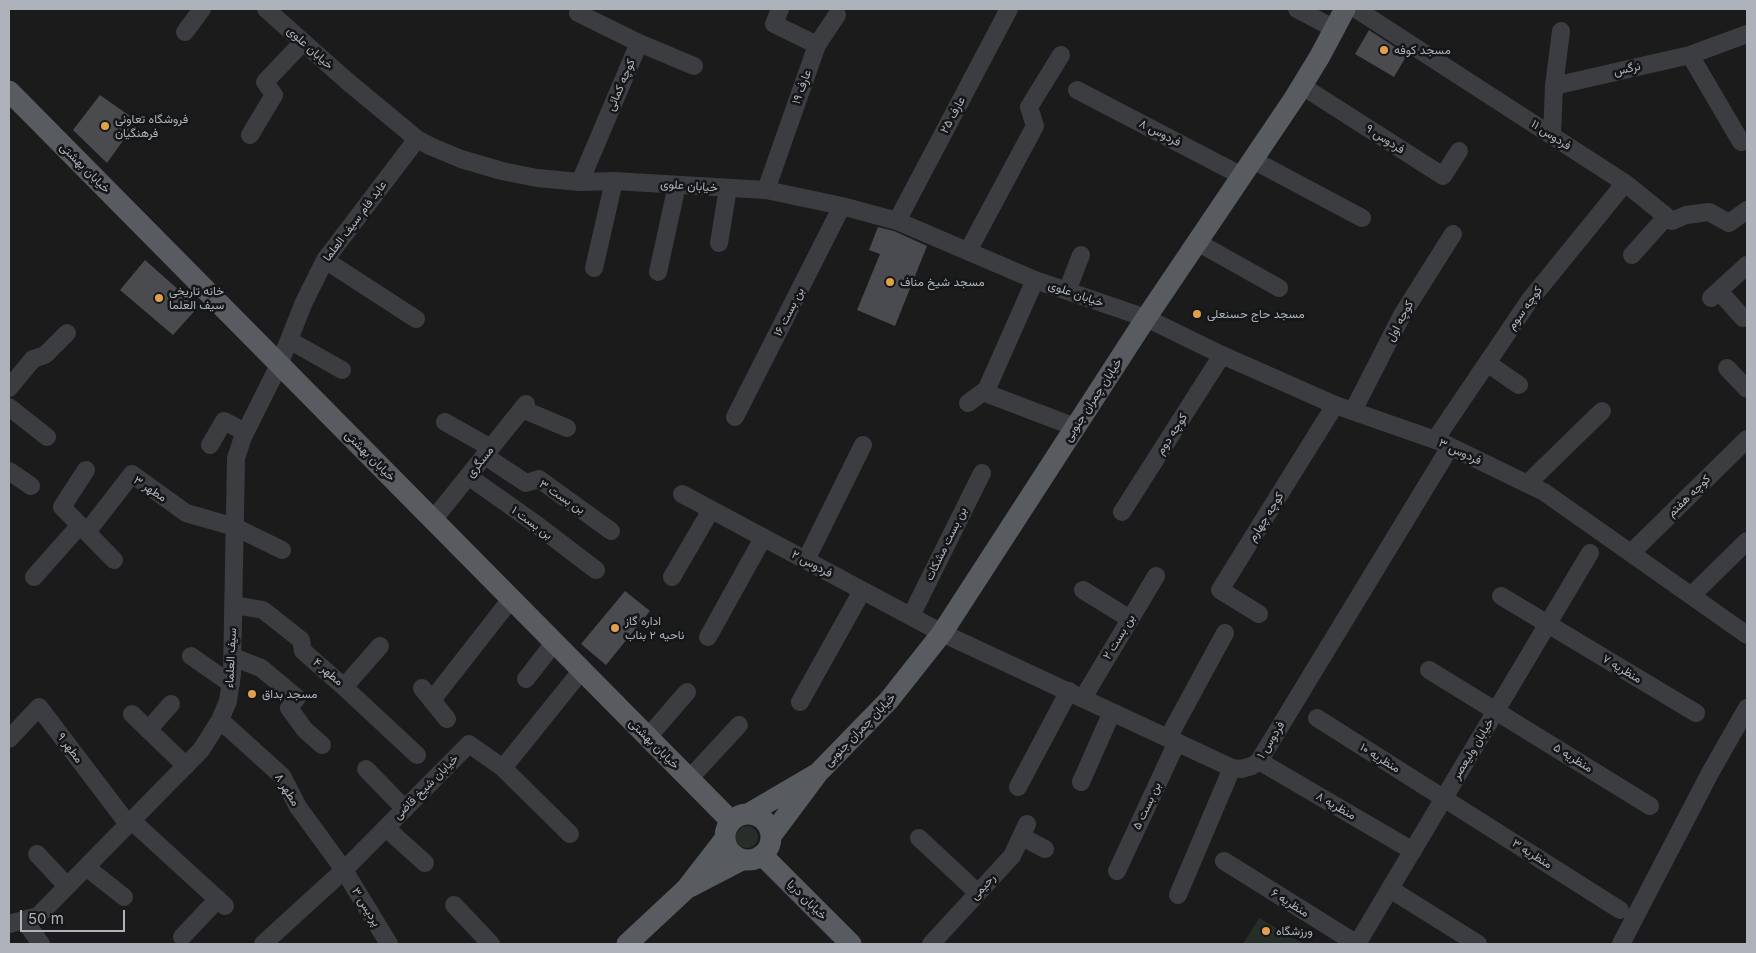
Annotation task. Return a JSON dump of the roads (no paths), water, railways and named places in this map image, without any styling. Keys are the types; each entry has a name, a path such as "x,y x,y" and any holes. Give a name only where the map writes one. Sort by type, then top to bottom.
{"main road":[{"name":"خیابان چمران جنوبی","path":"771,836 818,773 889,700 942,633 1146,318 1302,86 1345,9"},
{"name":"خیابان بهشتی","path":"9,91 734,825"},
{"name":"خیابان چمران جنوبی","path":"734,825 818,773"},
{"path":"627,944 686,889 734,825 761,818 766,822 771,836 767,850 686,889"},
{"path":"734,825 730,852 752,858"},
{"name":"خیابان دریا","path":"752,858 851,944"}],"street":[{"path":"185,32 202,9"},
{"name":"خیابان علوی","path":"266,9 347,81 417,139 461,159 502,171 537,178 580,182 614,181 766,190 842,206 898,221 1035,280 1146,318"},
{"path":"580,9 578,13 639,43"},
{"path":"780,9 774,24 817,45"},
{"name":"عارف ۲۵","path":"898,221 1009,9"},
{"path":"1297,9 1335,29"},
{"name":"فردوس ۱۱","path":"1356,9 1625,183 1666,217"},
{"name":"عارف ۱۹","path":"766,190 817,45 837,15"},
{"path":"1552,136 1554,86 1561,31"},
{"name":"نرگس","path":"1554,86 1690,55 1747,34"},
{"path":"250,135 274,95 265,82 303,42"},
{"name":"کوچه کمائی","path":"580,182 639,43 694,66"},
{"path":"968,251 1035,126 1030,107 1061,55"},
{"path":"1690,55 1741,134"},
{"name":"فردوس ۹","path":"1302,86 1443,176 1459,151"},
{"name":"فردوس ۸","path":"1077,90 1362,218"},
{"name":"عابد فام سیف العلما","path":"279,365 304,302 325,260 417,139"},
{"path":"594,268 614,181"},
{"name":"کوچه سوم","path":"1443,444 1487,363 1528,301 1625,183"},
{"path":"658,272 677,185"},
{"path":"719,243 728,188"},
{"name":"بن بست ۱۶","path":"735,417 842,206"},
{"path":"1632,255 1666,217 1672,221 1686,215 1709,212 1729,223 1746,212"},
{"name":"کوچه اول","path":"1353,411 1402,315 1453,234"},
{"path":"1197,242 1279,288"},
{"path":"1067,291 1080,255"},
{"path":"325,260 416,319"},
{"path":"1743,318 1715,294 1746,269"},
{"path":"986,393 1035,280"},
{"name":"فردوس ۳","path":"1146,318 1222,355 1335,405 1443,444 1544,492 1747,635"},
{"path":"9,388 33,359 45,355 67,333"},
{"path":"289,340 342,370"},
{"name":"کوچه دوم","path":"1122,512 1222,355"},
{"path":"1487,363 1519,385"},
{"name":"سیف العلماء","path":"16,922 38,916 201,750 220,720 228,702 233,656 236,458 245,432 279,365"},
{"path":"1727,368 1747,389"},
{"path":"968,403 983,392 1075,427"},
{"name":"کوچه چهارم","path":"1260,614 1220,590 1335,405"},
{"name":"مسگری","path":"433,520 524,406 567,428"},
{"path":"9,407 47,437"},
{"path":"1528,484 1602,411"},
{"path":"210,445 224,421 245,432"},
{"path":"444,422 488,452"},
{"name":"کوچه هفتم","path":"1631,552 1747,438"},
{"name":"فردوس ۱","path":"1232,768 1241,769 1252,766 1259,761 1443,444"},
{"path":"806,560 863,445"},
{"name":"بن بست ۳","path":"488,452 526,483 539,479 611,531"},
{"path":"86,470 62,507 114,560"},
{"path":"9,471 30,486"},
{"name":"بن بست مشکات","path":"911,616 982,472"},
{"name":"مطهر ۳","path":"84,529 132,474 186,513 235,526"},
{"name":"بن بست ۱","path":"468,476 596,570"},
{"name":"فردوس ۲","path":"682,494 942,633"},
{"path":"672,577 711,510"},
{"path":"235,526 282,550"},
{"path":"34,577 84,529"},
{"path":"708,637 764,538"},
{"path":"1692,595 1747,541"},
{"name":"خیابان ولیعصر","path":"1357,944 1590,553"},
{"name":"بن بست ۲","path":"1076,694 1130,619 1156,576"},
{"path":"1083,590 1130,619"},
{"path":"800,702 862,591"},
{"name":"منظریه ۷","path":"1501,596 1696,713"},
{"path":"447,719 427,694 511,599"},
{"name":"مطهر ۴","path":"234,605 263,610 300,640 303,651 418,755"},
{"path":"942,633 1232,768 1178,895"},
{"name":"بن بست ۵","path":"1117,871 1172,740 1225,633"},
{"path":"526,679 554,642"},
{"path":"344,687 380,646"},
{"path":"191,656 231,684"},
{"path":"233,656 261,668 296,698 289,708 305,730 322,745"},
{"path":"570,834 503,768 582,670"},
{"name":"منظریه ۵","path":"1429,670 1650,806"},
{"path":"648,737 687,692"},
{"path":"1018,787 1076,694"},
{"path":"148,730 171,704"},
{"name":"مطهر ۹","path":"9,739 39,707 130,822"},
{"path":"1621,944 1710,773 1747,708"},
{"path":"1081,782 1112,712"},
{"path":"132,714 186,766"},
{"name":"منظریه ۱۰","path":"1317,718 1444,798"},
{"name":"مطهر ۸","path":"220,720 282,776 298,807 344,870"},
{"path":"689,779 739,725"},
{"name":"خیابان شیخ قاضی","path":"263,944 344,870 469,744 503,768"},
{"name":"منظریه ۸","path":"1259,761 1413,851"},
{"path":"366,769 405,808"},
{"name":"منظریه ۳","path":"1444,798 1620,910"},
{"path":"130,822 222,903 182,937"},
{"path":"386,828 425,863"},
{"name":"رحیمی","path":"931,944 1012,856 1024,830 1044,848"},
{"path":"919,838 978,893"},
{"path":"37,854 67,886"},
{"name":"منظریه ۶","path":"1224,861 1357,944"},
{"path":"86,868 124,897"},
{"name":"پردیس ۳","path":"344,870 389,944"},
{"path":"1390,889 1478,944"},
{"path":"454,905 491,944"},
{"path":"16,922 41,944"}],"place":[{"name":"مسجد کوفه","path":"1384,50"},
{"name":"فروشگاه تعاونی فرهنگیان","path":"105,126"},
{"name":"مسجد شیخ مناف","path":"890,282"},
{"name":"خانه تاریخی سیف العلما","path":"159,298"},
{"name":"مسجد حاج حسنعلی","path":"1197,314"},
{"name":"اداره گاز ناحیه ۲ بناب","path":"615,628"},
{"name":"مسجد بداق","path":"252,694"},
{"name":"ورزشگاه","path":"1266,931"}]}
